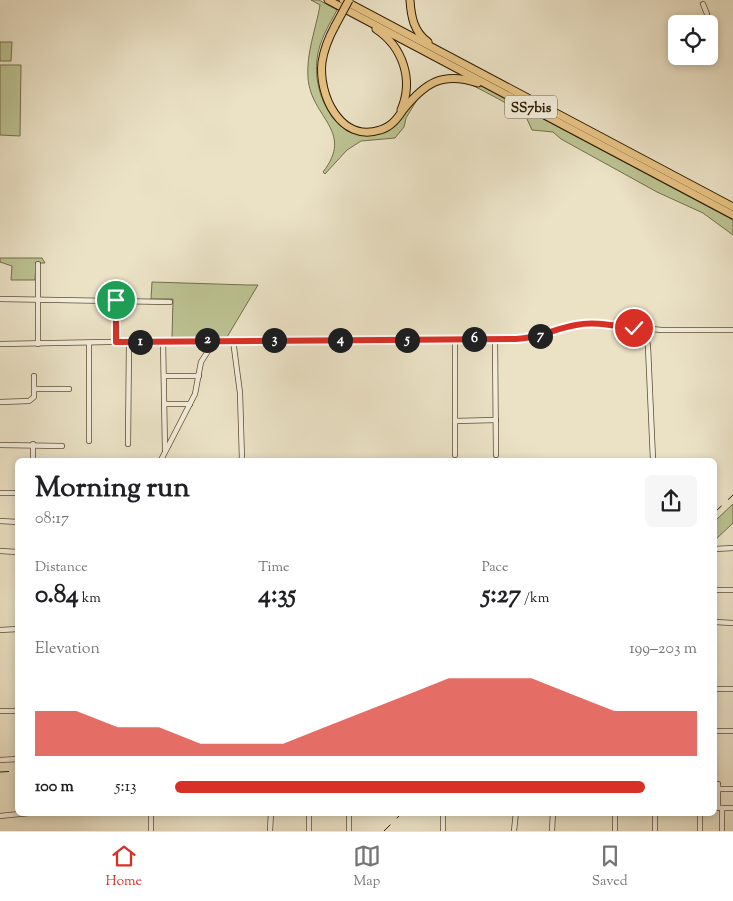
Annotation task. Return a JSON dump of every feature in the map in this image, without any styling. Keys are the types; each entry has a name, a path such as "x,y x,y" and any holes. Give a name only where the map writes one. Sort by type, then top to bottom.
{"highway":[{"name":"SS7bis","path":"328,0 733,214"},
{"name":"SS7bis","path":"343,0 733,208"},
{"path":"349,0 327,42 322,68 323,86 332,110 345,125 364,132 380,130 396,119 418,91 436,81 455,78 499,90"},
{"path":"410,0 414,24 423,38 472,68"},
{"path":"353,13 380,32 392,44 404,66 405,99 396,119"}],"street":[{"path":"703,4 707,14"},
{"path":"38,264 38,344"},
{"path":"0,299 170,302"},
{"path":"116,300 116,342"},
{"path":"0,344 215,340 495,339 537,337 587,323 645,329 733,330"},
{"path":"645,329 653,458"},
{"path":"455,339 455,455"},
{"path":"495,339 496,455"},
{"path":"162,458 190,404 201,362 215,340"},
{"path":"233,340 240,393 242,458"},
{"path":"164,341 165,450"},
{"path":"128,444 129,342"},
{"path":"89,343 90,441"},
{"path":"0,402 29,401 34,397 34,376"},
{"path":"164,376 198,376"},
{"path":"34,389 69,389"},
{"path":"164,404 190,404"},
{"path":"455,421 496,420"},
{"path":"33,444 33,458"},
{"path":"0,445 33,444 62,446"},
{"path":"0,493 15,493"},
{"path":"0,521 15,522"},
{"path":"717,549 733,548"},
{"path":"0,551 15,552"},
{"path":"717,590 733,590"},
{"path":"717,622 733,623"},
{"path":"0,630 15,629"},
{"path":"717,689 733,689"},
{"path":"0,711 15,712"},
{"path":"717,731 733,731"},
{"path":"0,760 15,759"},
{"path":"722,831 718,808 718,786 733,789"},
{"path":"718,808 733,808"},
{"path":"0,816 15,814"},
{"path":"151,816 151,831"},
{"path":"270,831 271,816"},
{"path":"309,816 309,831"},
{"path":"349,816 349,831"},
{"path":"443,816 443,831"},
{"path":"514,831 516,816"},
{"path":"552,831 553,816"},
{"path":"615,816 615,831"},
{"path":"655,816 655,831"},
{"path":"700,816 700,831"}],"green space":[{"path":"311,0 319,0 337,10 320,46 317,59 317,74 319,90 325,105 343,127 356,133 371,135 387,130 401,119 417,97 429,85 449,79 467,81 483,87 733,220 733,235 703,213 657,192 561,139 553,132 532,130 527,119 520,111 466,82 445,81 434,84 420,95 406,118 404,127 395,138 361,141 347,150 325,174 323,172 332,158 335,146 329,125 311,92 308,78 310,50 320,5"},
{"path":"0,42 12,42 11,61 0,61"},
{"path":"0,65 21,65 20,136 0,135"},
{"path":"0,258 42,258 45,263 36,263 35,280 11,280 12,266 0,262"},
{"path":"152,282 258,285 227,337 172,338 173,299 151,299"},
{"path":"733,504 733,523 717,538 717,519"}],"railway":[{"path":"717,510 733,495"},
{"path":"0,772 15,771"},
{"path":"384,831 399,816"}],"route":[{"path":"116,300 116,342 516,339 537,337 587,323 634,328"}]}
